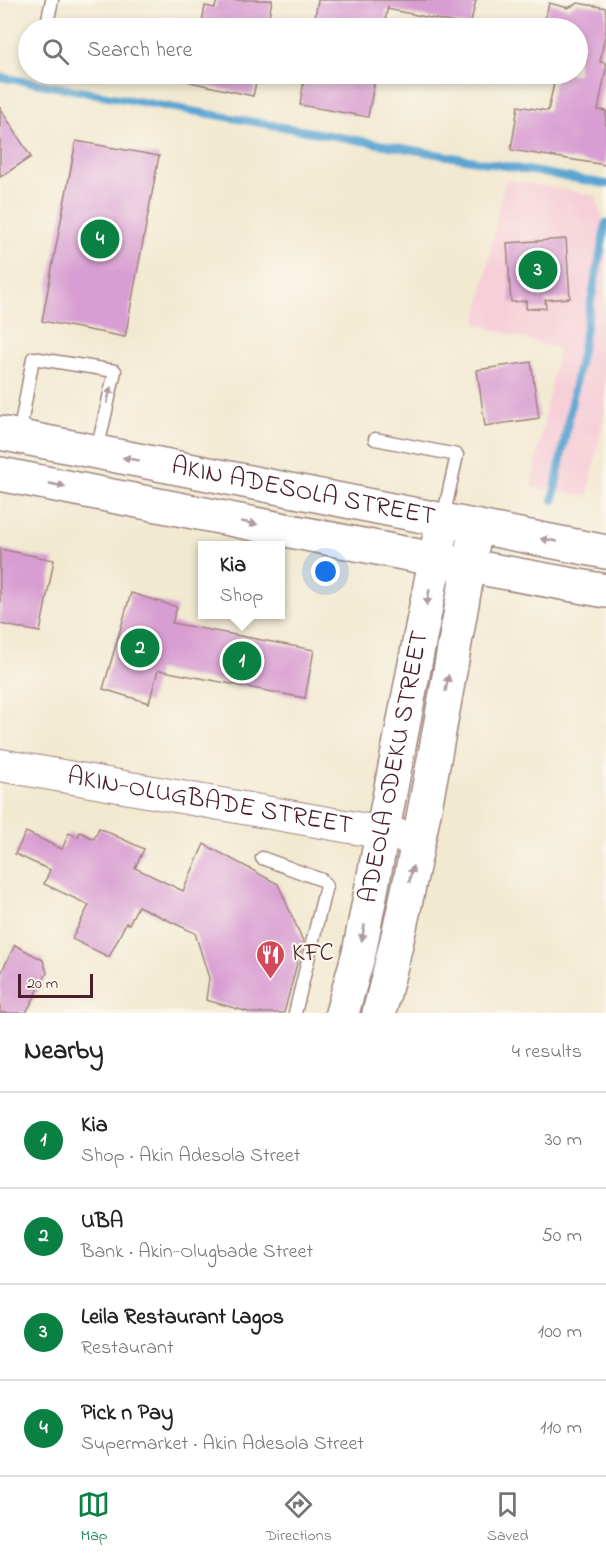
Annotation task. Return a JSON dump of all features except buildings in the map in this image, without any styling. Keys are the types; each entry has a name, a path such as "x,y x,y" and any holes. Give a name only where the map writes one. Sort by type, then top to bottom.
{"main road":[{"name":"AKIN ADESOLA STREET","path":"9,435 606,552"},
{"name":"AKIN ADESOLA STREET","path":"0,474 435,560 606,591"},
{"name":"ADEOLA ODEKU STREET","path":"342,1013 358,953 383,832 443,519"},
{"name":"ADEOLA ODEKU STREET","path":"379,1013 395,953 418,839 476,526"}],"street":[{"name":"AKIN-OLUGBADE STREET","path":"0,765 418,839"}],"lane":[{"path":"48,18 52,0"},
{"path":"9,435 33,358 115,371 97,452"},
{"path":"375,439 457,455 443,519"},
{"path":"262,858 322,880 326,886 295,1013"}],"shaded area":[{"path":"505,179 596,196 606,235 606,404 588,496 531,487 558,349 476,324"}],"waterway":[{"path":"0,77 18,80"},
{"path":"40,84 606,184"},
{"path":"553,500 606,223"}],"place":[{"name":"Pick n Pay","path":"100,239"},
{"name":"Leila Restaurant Lagos","path":"538,270"},
{"name":"UBA","path":"140,648"},
{"name":"Kia","path":"242,661"},
{"name":"KFC","path":"271,980"}]}
